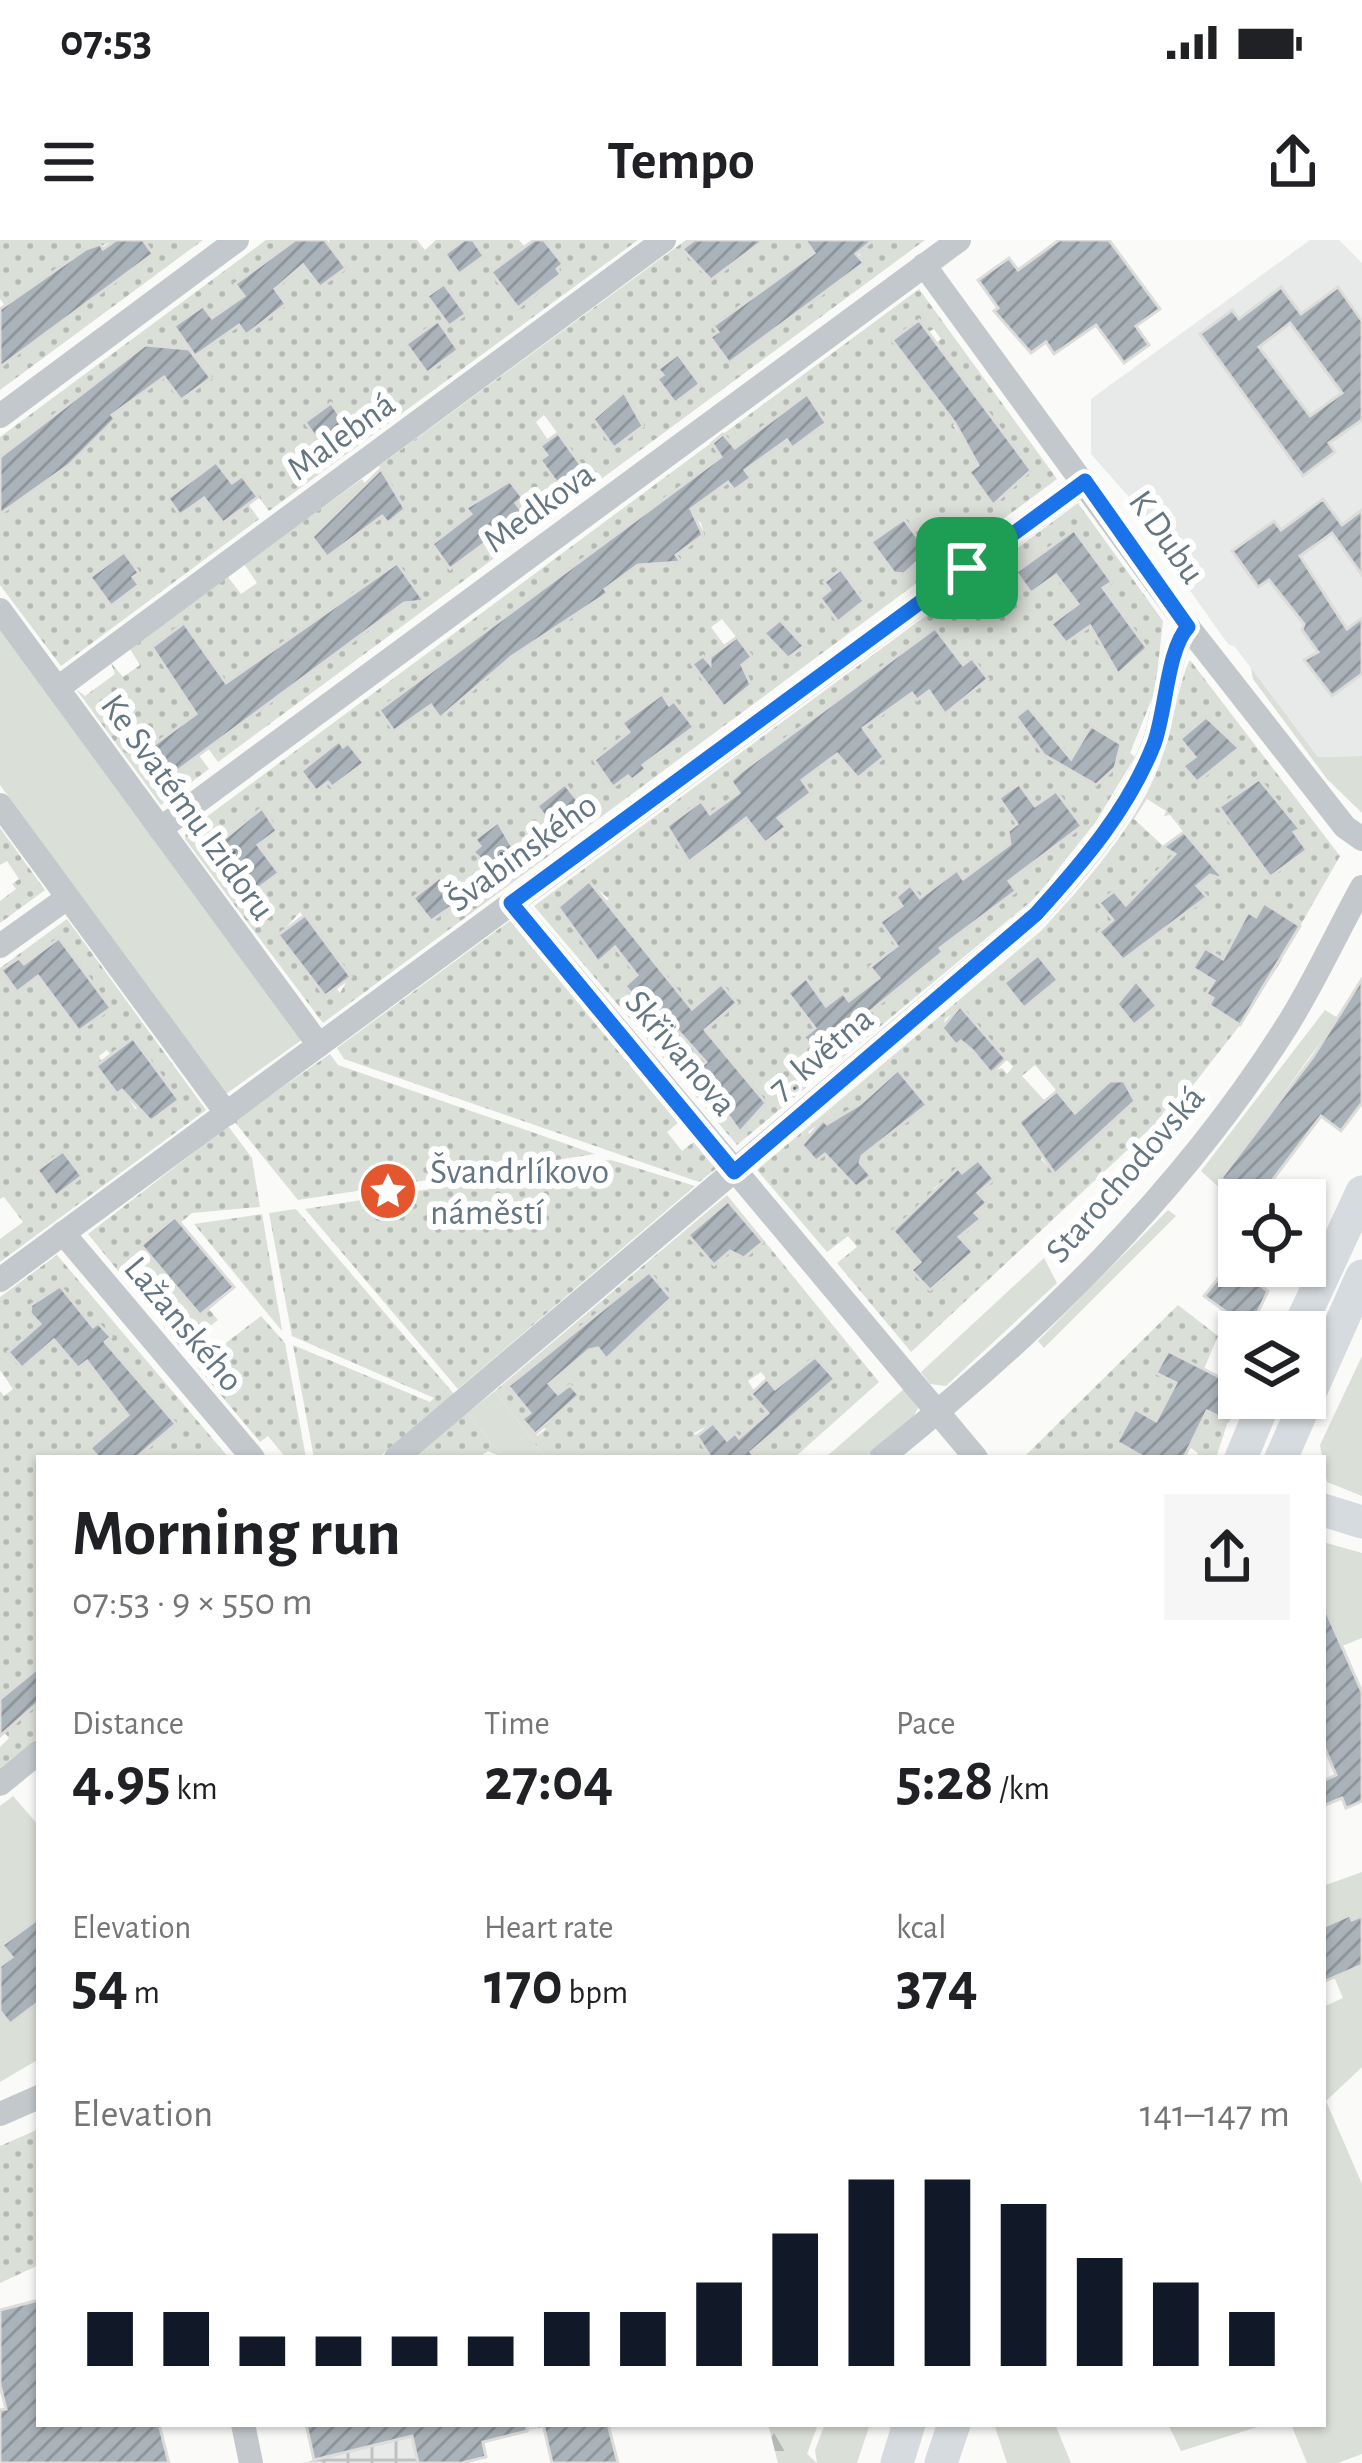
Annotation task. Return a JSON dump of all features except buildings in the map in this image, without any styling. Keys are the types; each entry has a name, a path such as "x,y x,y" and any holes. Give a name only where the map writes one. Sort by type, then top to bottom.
{"main road":[{"path":"1307,1311 1362,1192"},
{"path":"1282,1455 1362,1276"},
{"path":"1241,1455 1257,1419"},
{"path":"1326,1511 1362,1522"},
{"path":"897,2463 908,2427"},
{"path":"941,2463 954,2427"}],"street":[{"path":"0,416 237,240"},
{"name":"Malebná","path":"58,688 664,240"},
{"name":"Medkova","path":"160,829 959,240"},
{"name":"K Dubu","path":"924,265 1188,627 1345,827 1362,839"},
{"name":"Švabinského","path":"0,1280 1085,481"},
{"name":"Ke Svatému Izidoru","path":"0,610 319,1045"},
{"name":"7. května","path":"400,1455 1036,914 1106,832 1152,748 1168,704 1175,650 1188,627"},
{"path":"0,805 227,1114"},
{"name":"Starochodovská","path":"885,1455 940,1411 1166,1191 1289,1023 1362,887"},
{"path":"0,946 67,898"},
{"name":"Skřivanova","path":"511,903 974,1455"},
{"name":"Lažanského","path":"63,1233 250,1455"},
{"path":"0,1784 36,1754"},
{"path":"0,2114 36,2098"},
{"path":"245,2427 251,2463"}],"shaded area":[{"path":"1310,240 1339,240 1362,263 1362,756 1318,757 1235,647 1228,644 1136,515 1136,505 1091,454 1091,399"},
{"path":"401,2427 543,2427 484,2442 486,2457 462,2463 302,2463 403,2439"},
{"path":"543,2427 610,2427 547,2442"}],"green space":[{"path":"0,240 116,240 74,257 100,293 153,255 143,240 203,240 0,390 0,367 33,342 0,299"},
{"path":"266,240 293,240 288,245 320,287 333,277 329,240 417,240 425,250 436,240 464,240 445,254 459,273 473,240 519,240 529,252 544,240 638,240 269,511 243,476 233,483 259,519 61,666 0,585 0,514 14,504 0,485 0,437","holes":["518,253 562,264 557,269 561,274 518,308 492,272","40,426 68,465 43,484 9,451","218,473 244,507 223,523 204,498 181,515 168,498"]},
{"path":"686,240 694,240 683,249 700,271 712,261 742,256 764,240 812,240 815,255 837,283 863,263 854,240 925,240 218,762 207,747 198,754 209,769 161,805 76,689 85,696 115,674 111,663 123,677 140,665 130,649 228,577 241,594 257,583 244,564 362,479 374,497 391,485 379,466","holes":["544,415 584,469 560,487 540,461 547,455 541,446 548,440 536,422","282,643 306,676 268,703 268,687 252,665"]},
{"path":"919,289 1057,479 323,1023 185,839 186,832","holes":["919,320 928,332 934,329 941,339 936,343 971,390 945,410 892,341","982,404 1030,470 993,504 970,472 980,463 953,425","699,494 703,500 687,512 701,523 704,535 623,575 602,545 626,527","722,619 752,657 742,665 751,685 724,707 699,673 725,646 711,627","240,825 278,876 249,894 214,846","300,912 350,976 340,993 336,988 324,996 279,935"]},
{"path":"1078,503 1163,621 1155,691 1130,753 1135,757 1095,823 1035,898 737,1145 534,906","holes":["1074,530 1111,582 1103,588 1108,595 1056,561 1048,549","936,628 954,654 909,688 882,668","832,703 863,728 884,757 877,762 870,753 848,768 829,743 823,746 806,723","776,746 811,793 794,806 751,809 731,782","1056,791 1082,825 1028,867 1008,841","700,802 718,840 690,861 667,826","589,882 609,899 600,906 615,947 598,961 558,908","653,963 692,1009 720,985 736,1003 670,1039 625,986","860,992 874,1009 829,1046 839,1059 829,1068 804,1037 815,1028 788,993 830,1012 835,1008 831,1002 842,994 849,1001"]},
{"path":"0,630 303,1039 226,1094 0,785"},
{"path":"1190,660 1340,856 1300,926 1262,906 1256,917 1248,913 1282,960 1265,986 1206,949 1214,981 1206,993 1240,1025 1183,1098 911,1352 837,1263 857,1247 848,1236 827,1252 757,1170 1041,931 1075,893 1123,833 1149,789","holes":["1258,779 1299,828 1294,833 1306,850 1270,877 1219,808","1147,799 1166,811 1164,816 1170,815 1194,845 1196,884 1206,897 1187,913 1152,875 1173,855 1134,819","961,1007 1013,1067 1007,1074 1002,1068 990,1072 976,1046 970,1051 961,1041 956,1044 943,1029 945,1019","1035,1065 1081,1120 1055,1174 1041,1159 1049,1151 1045,1101 1022,1076","824,1120 870,1175 856,1187 853,1177 848,1180 808,1132","978,1160 994,1179 978,1193 987,1203 975,1213 980,1219 939,1213 972,1253 930,1290 912,1271 920,1262 893,1231 937,1194 933,1189 957,1169 962,1173"]},
{"path":"1251,668 1318,757 1362,756 1362,813 1327,779 1253,679"},
{"path":"0,828 45,890 0,923 0,901 16,889 12,884 19,879 7,861 0,865"},
{"path":"67,919 206,1110 0,1262 0,1239 23,1222 4,1197 0,1199 0,968","holes":["59,938 110,1008 86,1026 45,986 31,959","133,1038 178,1100 135,1109 123,1090 117,1093 109,1071 103,1075 96,1067 102,1062 99,1056 107,1050 111,1055"]},
{"path":"511,920 679,1122 667,1132 682,1151 695,1141 717,1168 699,1182 344,1059 337,1048"},
{"path":"1325,1010 1338,1018 1223,1179 1218,1179 1218,1187 1201,1171"},
{"path":"330,1054 338,1065 595,1154 298,1200 234,1121"},
{"path":"228,1126 252,1158 260,1207 192,1213 180,1223 175,1217 208,1308 218,1320 181,1348 88,1234"},
{"path":"611,1160 695,1186 458,1389 305,1209"},
{"path":"727,1195 879,1382 797,1455 748,1455 751,1452 736,1434 727,1440 713,1423 694,1433 710,1455 544,1455 495,1391","holes":["815,1357 835,1379 768,1437 754,1426 768,1413 748,1381 761,1372 777,1393","533,1365 567,1405 538,1419 546,1429 537,1436 523,1420 530,1413 508,1386"]},
{"path":"296,1209 454,1394 382,1455 313,1455 293,1345 430,1402 434,1398 292,1336 269,1213"},
{"path":"1168,1210 1176,1216 1044,1348 1038,1341"},
{"path":"262,1214 282,1330 282,1331 194,1224"},
{"path":"57,1255 226,1455 36,1455 36,1669 16,1684 36,1706 36,1739 0,1768 0,1747 9,1738 0,1727 0,1391 4,1396 13,1389 0,1370 0,1297","holes":["60,1287 94,1327 99,1323 110,1336 98,1348 55,1339 22,1368 8,1351 27,1335 45,1330 30,1314 32,1305","133,1373 175,1424 90,1448 122,1420 134,1422 115,1400 121,1394 115,1387"]},
{"path":"1044,1258 1057,1283 946,1386 930,1384 921,1372"},
{"path":"1178,1305 1218,1336 1204,1369 1176,1383 1164,1405 1207,1411 1228,1421 1217,1455 1197,1455 1181,1441 1165,1455 1026,1455"},
{"path":"261,1316 285,1343 305,1455 284,1455 268,1436 260,1442 195,1364 201,1349 208,1357"},
{"path":"1362,1356 1362,1496 1327,1482 1326,1455 1320,1445"},
{"path":"905,1388 918,1408 912,1420 868,1455 828,1455"},
{"path":"495,1391 544,1455 502,1455 467,1413"},
{"path":"467,1413 502,1455 488,1451 482,1455 418,1455"},
{"path":"1326,1543 1362,1553 1362,1638 1342,1646 1332,1625 1326,1627"},
{"path":"13,1796 36,1823 36,2061 0,2082 0,1806"},
{"path":"1362,1872 1362,1916 1334,1922 1353,1968 1362,1965 1362,2067 1326,2101 1326,2006 1343,1998 1326,1958 1326,1885"},
{"path":"1326,2101 1362,2184 1362,2454 1338,2463 1307,2463 1292,2427 1326,2427"},
{"path":"36,2130 36,2266 0,2283 0,2146"},
{"path":"769,2427 817,2427 807,2454 817,2463 778,2463"},
{"path":"824,2427 869,2427 857,2463 817,2463 815,2450"},
{"path":"995,2427 1056,2427 1071,2463 1007,2463"},
{"path":"1169,2427 1257,2427 1181,2451"}],"place":[{"name":"Švandrlíkovo náměstí","path":"388,1191"}],"route":[{"path":"1085,481 1188,627 1175,650 1168,704 1152,748 1106,832 1036,914 734,1172 511,903 967,568 1085,481"}]}
